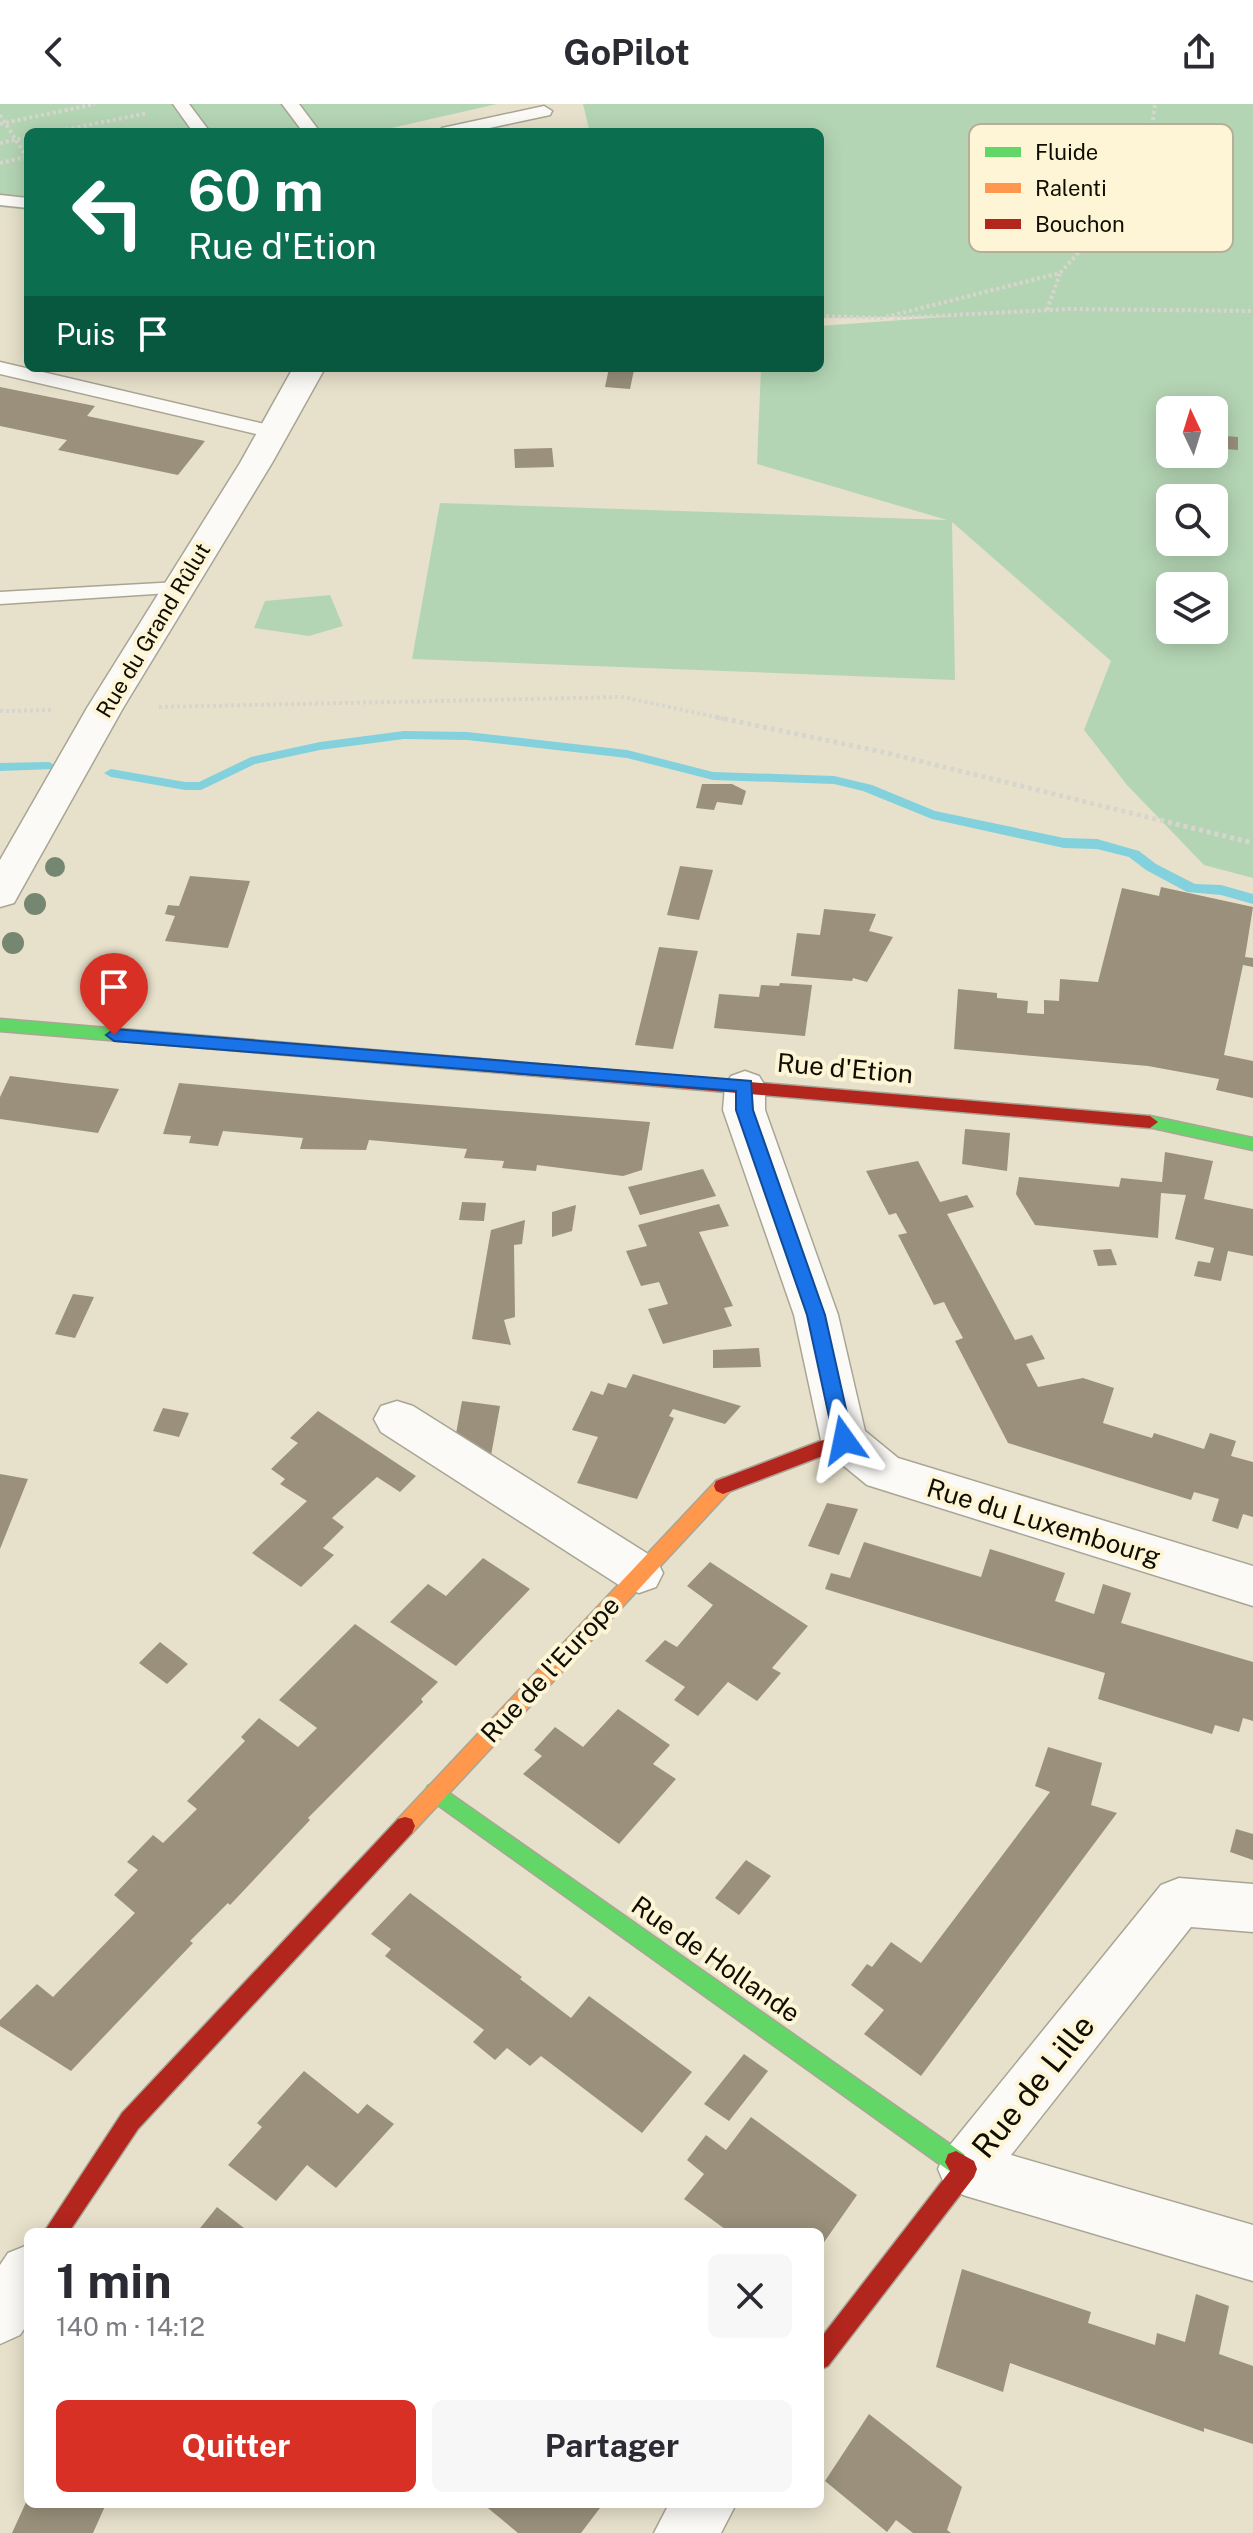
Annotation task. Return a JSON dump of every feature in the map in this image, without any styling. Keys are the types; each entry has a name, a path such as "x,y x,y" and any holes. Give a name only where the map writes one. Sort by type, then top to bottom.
{"street":[{"name":"Rue du Grand Rûlut","path":"0,894 105,708 307,372"},
{"name":"Rue d'Etion","path":"0,1025 1140,1120 1253,1144"},
{"path":"745,1086 744,1110 816,1315 844,1440"},
{"path":"397,1419 639,1573"},
{"name":"Rue de l'Europe","path":"58,2228 130,2121 720,1487 844,1440"},
{"name":"Rue du Luxembourg","path":"844,1440 883,1472 1253,1586"},
{"name":"Rue de Hollande","path":"435,1792 966,2169"},
{"name":"Rue de Lille","path":"1253,1908 1179,1902 966,2169 1253,2253"},
{"path":"824,2353 966,2169"},
{"path":"0,2315 24,2279"},
{"path":"684,2533 703,2508"}],"lane":[{"path":"181,104 199,128"},
{"path":"290,104 309,128"},
{"path":"466,128 544,111"},
{"path":"0,200 24,203"},
{"path":"0,368 273,432"},
{"path":"0,598 178,588"}],"path":[{"path":"2,124 95,104"},
{"path":"1152,124 1155,104"},
{"path":"74,128 162,110"},
{"path":"0,115 2,124 24,154"},
{"path":"0,143 24,138"},
{"path":"0,163 24,159"},
{"path":"1047,311 1060,273 1079,252"},
{"path":"882,318 1060,273"},
{"path":"824,316 882,318 1047,311 1253,311"},
{"path":"0,711 623,697 887,753 1253,843"}],"green space":[{"path":"0,104 497,104 392,128 24,128 24,210 0,207"},
{"path":"583,104 1253,104 1253,878 1204,865 1127,785 1084,730 1111,661 952,522 955,680 412,659 440,503 947,520 757,464 761,372 824,372 824,326 955,316 824,318 824,128 589,128"},
{"path":"330,595 343,626 309,636 254,628 265,601"}],"building":[{"path":"608,372 634,372 630,389 605,387"},
{"path":"0,387 95,406 87,416 205,441 178,475 58,450 67,440 0,426"},
{"path":"1228,436 1238,437 1238,450 1228,449"},
{"path":"552,448 554,467 515,468 514,449"},
{"path":"702,784 732,784 746,791 742,805 717,802 714,810 696,808"},
{"path":"680,866 713,870 699,920 667,915"},
{"path":"190,876 250,881 228,948 165,941 175,916 165,914 168,905 179,906"},
{"path":"1161,887 1253,907 1245,957 1253,958 1253,967 1243,965 1224,1055 1253,1061 1253,1098 1216,1090 1219,1079 1148,1066 954,1049 958,989 997,993 997,998 1028,1001 1027,1013 1044,1014 1044,1000 1059,1001 1060,979 1098,982 1122,888 1159,896"},
{"path":"824,909 876,914 869,931 893,937 867,982 853,978 852,981 791,976 797,933 820,935"},
{"path":"659,947 698,951 673,1049 635,1045"},
{"path":"780,983 812,985 805,1036 714,1028 719,994 759,997 761,985 779,986"},
{"path":"10,1076 119,1089 98,1133 0,1119 0,1097"},
{"path":"179,1083 650,1122 642,1170 623,1176 537,1165 536,1171 502,1168 504,1161 464,1158 467,1149 369,1140 366,1150 300,1149 303,1138 223,1131 218,1146 189,1143 191,1136 163,1134"},
{"path":"965,1129 1010,1133 1007,1171 962,1164"},
{"path":"1165,1152 1213,1161 1204,1199 1253,1209 1253,1256 1228,1251 1221,1281 1194,1276 1198,1261 1210,1263 1214,1248 1175,1239 1186,1195 1161,1193 1158,1238 1035,1225 1016,1194 1019,1177 1119,1187 1121,1178 1162,1182"},
{"path":"918,1161 940,1202 967,1195 974,1207 947,1214 1015,1340 1032,1335 1045,1359 1026,1364 1038,1387 1083,1378 1114,1388 1103,1423 1152,1438 1154,1433 1204,1449 1210,1433 1236,1441 1231,1456 1253,1462 1253,1517 1243,1514 1238,1529 1212,1521 1219,1499 1194,1492 1191,1500 1008,1443 955,1341 963,1338 944,1302 934,1305 898,1235 907,1233 896,1213 889,1215 866,1171"},
{"path":"703,1169 716,1196 640,1215 628,1187"},
{"path":"462,1202 486,1203 484,1221 459,1220"},
{"path":"719,1204 729,1226 699,1232 733,1306 724,1308 732,1326 663,1344 648,1309 668,1304 659,1282 641,1286 626,1251 647,1246 638,1225"},
{"path":"576,1205 572,1231 552,1237 552,1212"},
{"path":"525,1220 522,1244 514,1245 515,1317 504,1320 511,1345 472,1339 491,1230"},
{"path":"1111,1249 1117,1265 1098,1266 1093,1250"},
{"path":"73,1294 94,1297 75,1338 55,1334"},
{"path":"759,1348 761,1367 713,1368 713,1350"},
{"path":"633,1374 741,1406 725,1424 673,1409 669,1416 674,1418 637,1499 577,1483 598,1437 572,1430 591,1391 603,1395 608,1383 626,1388"},
{"path":"462,1401 500,1406 490,1461 455,1439"},
{"path":"163,1408 189,1413 179,1437 153,1431"},
{"path":"318,1411 416,1476 400,1492 377,1477 332,1518 344,1527 323,1548 334,1555 301,1587 252,1553 307,1501 280,1484 285,1479 271,1469 298,1443 290,1438"},
{"path":"0,1474 28,1479 0,1549"},
{"path":"827,1503 858,1509 839,1555 808,1546"},
{"path":"864,1542 981,1577 990,1549 1022,1559 1065,1573 1055,1601 1094,1614 1103,1584 1131,1593 1121,1623 1253,1662 1253,1721 1243,1718 1239,1732 1215,1725 1212,1734 1098,1699 1105,1673 825,1589 831,1573 850,1578"},
{"path":"483,1558 530,1589 456,1666 390,1622 428,1584 446,1596"},
{"path":"710,1562 808,1626 772,1668 781,1673 757,1701 728,1682 698,1716 674,1700 685,1687 645,1661 665,1640 677,1647 713,1605 687,1586"},
{"path":"355,1624 438,1682 421,1699 423,1702 308,1818 310,1820 230,1905 228,1903 190,1941 193,1943 71,2071 0,2026 0,2020 37,1984 53,1997 135,1913 114,1895 138,1870 127,1862 153,1835 163,1843 197,1809 187,1801 245,1741 241,1737 259,1718 298,1747 317,1728 279,1700"},
{"path":"160,1642 188,1664 167,1684 139,1663"},
{"path":"618,1709 670,1745 653,1764 676,1779 619,1844 523,1774 542,1756 534,1750 555,1727 583,1747"},
{"path":"1048,1747 1102,1763 1091,1805 1117,1813 921,2076 864,2034 884,2010 851,1985 867,1964 872,1967 891,1942 921,1963 1050,1792 1035,1786"},
{"path":"1236,1829 1253,1834 1253,1860 1230,1852"},
{"path":"746,1860 771,1876 739,1915 715,1898"},
{"path":"410,1893 571,2018 589,1996 692,2072 642,2133 541,2056 530,2066 507,2048 495,2060 473,2042 484,2030 385,1956 391,1949 371,1934"},
{"path":"744,2054 768,2071 729,2121 704,2104"},
{"path":"304,2071 358,2114 367,2104 394,2124 336,2188 307,2165 276,2201 228,2165 262,2127 257,2123"},
{"path":"751,2117 857,2195 824,2242 824,2228 724,2228 684,2199 704,2174 687,2160 706,2135 726,2150"},
{"path":"217,2207 244,2228 200,2228"},
{"path":"962,2269 1091,2312 1088,2323 1155,2345 1157,2333 1185,2342 1196,2294 1229,2306 1219,2354 1253,2366 1253,2444 1204,2428 1204,2432 1010,2363 1003,2392 936,2367"},
{"path":"869,2414 962,2487 947,2530 951,2533 913,2533 896,2520 887,2532 825,2481"},
{"path":"24,2507 104,2508 93,2533 12,2533"},
{"path":"488,2508 600,2508 581,2533 518,2533"}],"waterway":[{"path":"111,773 201,786 251,761 320,746 404,735 467,736 627,754 713,776 834,780 867,788 932,815 1064,843 1097,844 1134,854 1192,889 1221,890 1253,899"},
{"path":"0,767 49,766"}],"traffic: fast":[{"path":"0,1025 480,1065"},
{"path":"1150,1122 1253,1144"},
{"path":"435,1792 956,2162"}],"traffic: slow":[{"path":"405,1826 723,1486"}],"traffic: jam":[{"path":"480,1065 1150,1122"},
{"path":"723,1486 844,1440"},
{"path":"58,2228 130,2121 405,1826"},
{"path":"824,2353 966,2169 956,2162"}],"route":[{"path":"114,1035 745,1086 744,1110 816,1315 844,1440"}]}
